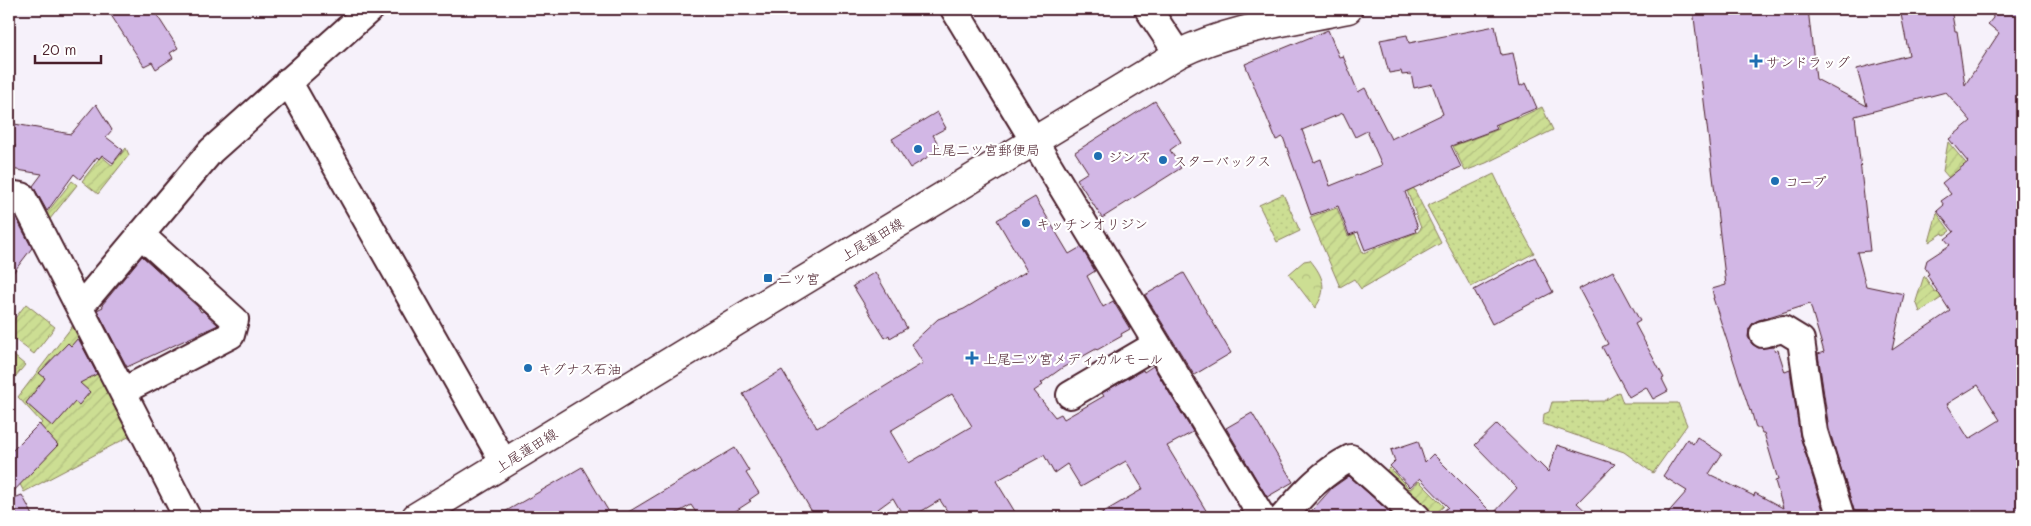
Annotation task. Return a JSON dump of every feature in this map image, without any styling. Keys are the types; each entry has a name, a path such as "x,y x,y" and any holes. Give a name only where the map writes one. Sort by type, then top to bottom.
{"main road":[{"name":"上尾蓮田線","path":"416,517 1178,54 1200,44 1228,35 1348,9"}],"street":[{"path":"80,307 211,151 370,9"},
{"path":"954,9 1262,517"},
{"path":"1148,9 1178,54"},
{"path":"288,81 504,463"},
{"path":"9,194 22,196 187,517"},
{"path":"123,391 231,335 235,320 140,234"},
{"path":"1763,334 1783,330 1801,340 1814,432 1841,517"},
{"path":"1070,395 1157,344"},
{"path":"1283,517 1311,486 1332,468 1351,458 1417,517"}],"green space":[{"path":"1501,80 1516,119 1542,107 1553,130 1486,163 1465,171 1453,146 1499,129 1496,122"},
{"path":"1948,142 1970,168 1956,186 1943,171"},
{"path":"126,148 129,155 98,194 82,181 101,156 112,165"},
{"path":"1494,174 1534,253 1471,287 1427,206"},
{"path":"72,181 77,185 46,224 43,218"},
{"path":"1412,185 1441,243 1361,289 1354,279 1340,287 1310,217 1337,208 1348,236 1355,234 1363,253 1418,232 1421,228 1406,188"},
{"path":"1283,194 1300,231 1277,242 1259,205"},
{"path":"1937,213 1950,231 1929,242"},
{"path":"1310,260 1319,272 1323,284 1322,295 1315,308 1289,274 1304,261"},
{"path":"1924,276 1935,292 1945,286 1964,283 1920,312 1916,301"},
{"path":"26,304 55,327 34,354 9,335 9,326"},
{"path":"74,324 136,433 24,492 9,463 9,456 42,423 18,397"},
{"path":"13,355 25,365 10,383 9,360"},
{"path":"1619,392 1623,403 1678,403 1687,425 1653,473 1624,452 1543,424 1544,414 1549,412 1552,402 1604,401"},
{"path":"1389,468 1410,489 1419,481 1444,506 1432,517 1424,517 1381,476"}],"building":[{"path":"107,9 153,9 178,48 170,53 173,58 156,69 152,62 144,66"},
{"path":"1693,9 1808,9 1816,79 1867,106 1857,69 1909,55 1900,9 1951,9 1955,31 1957,31 1965,85 1999,33 1988,24 1993,18 1992,9 2013,9 2022,15 2022,517 1856,517 1829,429 1818,354 1824,352 1810,304 1753,323 1749,329 1748,337 1752,344 1758,348 1773,347 1775,351 1778,350 1785,372 1790,370 1800,436 1825,517 1664,517 1687,491 1663,476 1687,439 1693,444 1697,437 1722,454 1709,474 1754,496 1755,493 1783,508 1775,481 1778,480 1764,433 1762,433 1760,428 1756,428 1713,298 1712,289 1726,285","holes":["1946,92 1971,121 1949,139 1968,162 1942,183 1951,194 1941,201 1944,205 1937,211 1954,232 1945,239 1950,245 1927,260 1925,267 1929,274 1927,275 1950,311 1892,350 1904,294 1866,286 1857,252 1870,251 1855,116","1978,385 2000,420 1969,439 1947,404"]},
{"path":"1495,26 1501,55 1513,53 1520,86 1526,83 1537,108 1495,125 1497,129 1451,146 1461,167 1405,192 1418,228 1415,229 1416,232 1365,250 1358,232 1349,235 1338,206 1311,215 1283,137 1276,140 1245,64 1328,30 1339,57 1343,56 1358,92 1365,88 1391,139 1443,114 1432,84 1414,88 1411,74 1402,75 1401,71 1389,73 1380,40 1407,35 1409,43","holes":["1343,113 1355,137 1367,131 1382,165 1330,186 1321,159 1314,162 1302,130"]},
{"path":"1155,101 1181,142 1170,150 1181,168 1102,218 1077,179 1088,172 1075,152"},
{"path":"96,104 112,130 106,137 123,150 113,163 102,155 99,159 97,157 80,179 74,174 47,211 33,186 42,174 11,169 15,145 9,144 9,123 71,134"},
{"path":"937,112 946,128 933,135 941,149 910,168 892,139"},
{"path":"1035,197 1069,254 1081,247 1095,271 1087,276 1103,307 1113,301 1130,329 1121,334 1122,336 1062,368 1041,383 1043,385 1034,391 1055,417 1061,414 1064,419 1104,396 1102,393 1153,366 1193,432 1167,446 1210,517 1095,517 1143,489 1126,461 1081,487 1067,464 1054,473 1044,455 996,481 1015,512 1006,517 951,517 940,500 912,517 904,517 893,498 867,517 815,517 743,394 782,370 817,428 923,363 911,344 938,319 964,309 1027,271 997,220","holes":["952,394 972,426 909,463 890,431"]},
{"path":"9,209 12,210 32,248 9,278"},
{"path":"142,256 198,307 201,312 203,311 218,325 127,367 97,310 103,307 102,305"},
{"path":"1535,257 1553,292 1492,324 1474,290"},
{"path":"1613,271 1640,321 1635,324 1664,378 1662,379 1668,391 1653,399 1646,387 1629,397 1602,347 1608,344 1579,289"},
{"path":"875,272 907,328 890,338 889,335 885,338 853,286"},
{"path":"1184,273 1231,353 1194,375 1145,295"},
{"path":"78,338 97,374 80,383 90,392 79,405 75,402 53,427 26,403 45,378 39,373 68,343 71,346"},
{"path":"1252,413 1293,482 1267,497 1226,428"},
{"path":"39,424 58,445 9,496 9,454"},
{"path":"1497,424 1548,472 1557,445 1615,464 1577,503 1592,517 1437,517 1448,507 1420,478 1410,487 1390,466 1395,461 1391,450 1418,441 1425,462 1433,454 1493,514 1517,488 1475,445"},
{"path":"735,448 749,471 746,473 759,493 749,500 751,501 734,512 724,517 699,517 691,505 670,517 620,517"},
{"path":"582,467 612,517 496,517"},
{"path":"1349,476 1395,517 1306,517 1332,488"},
{"path":"22,495 34,517 9,517 9,500"}],"place":[{"name":"サンドラッグ","path":"1756,61"},
{"name":"上尾二ツ宮郵便局","path":"918,149"},
{"name":"ジンズ","path":"1098,156"},
{"name":"スターバックス","path":"1163,160"},
{"name":"コープ","path":"1775,181"},
{"name":"キッチンオリジン","path":"1026,223"},
{"name":"二ツ宮","path":"768,278"},
{"name":"上尾二ツ宮メディカルモール","path":"972,358"},
{"name":"キグナス石油","path":"528,368"}]}
